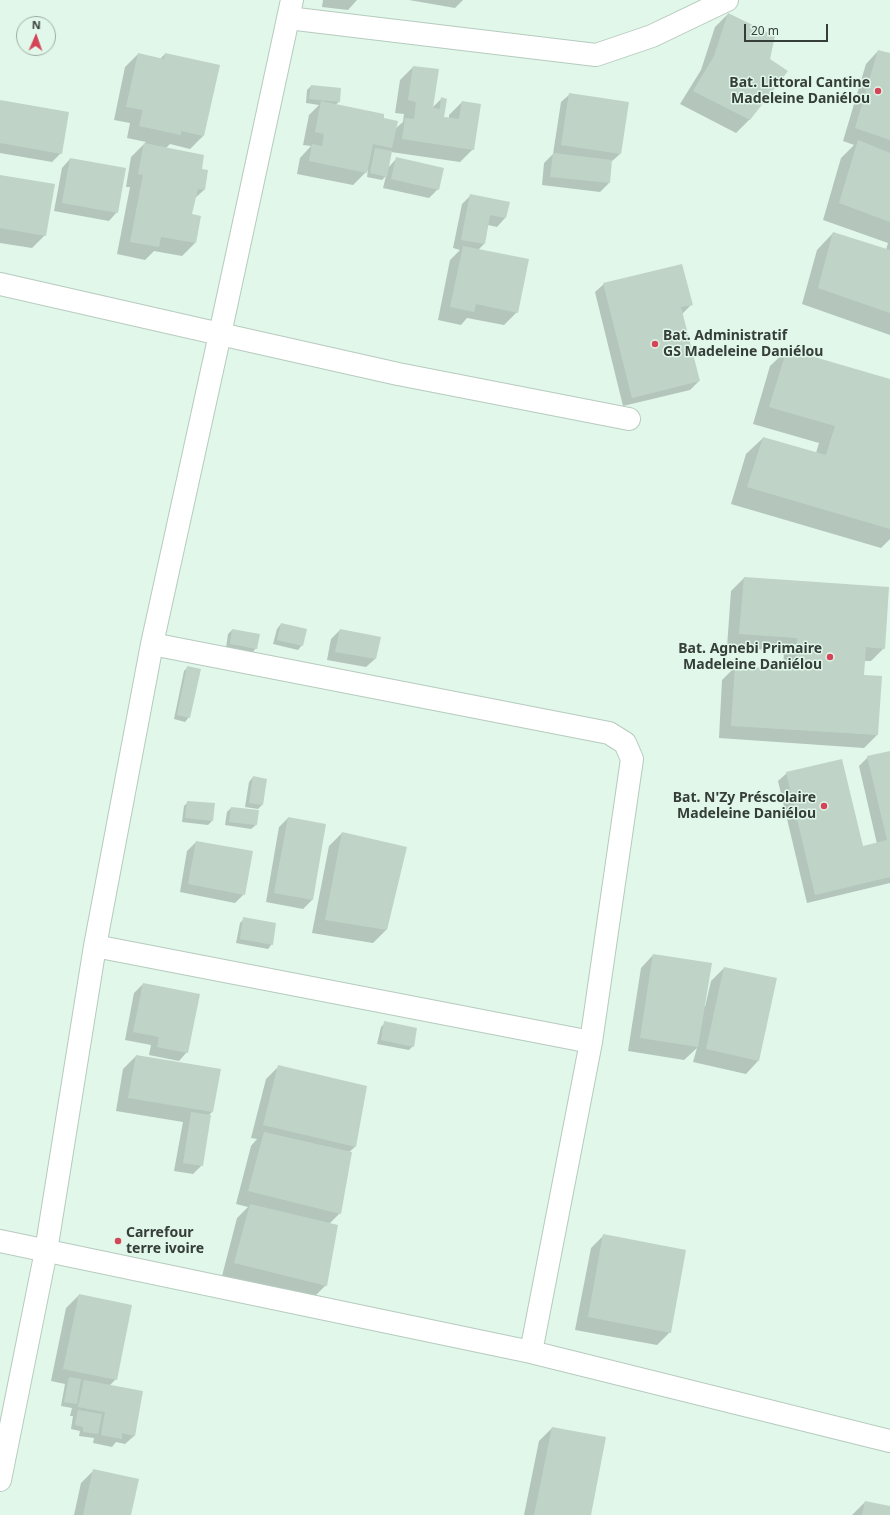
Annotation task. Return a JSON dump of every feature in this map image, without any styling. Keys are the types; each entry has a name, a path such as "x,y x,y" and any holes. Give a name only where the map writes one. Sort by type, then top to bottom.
{"street":[{"path":"0,1480 46,1251 95,946 152,644 290,9 596,55 652,36 727,0"},
{"path":"0,284 398,374 629,419"},
{"path":"152,644 609,733 626,743 632,759 591,1042 530,1352"},
{"path":"95,946 591,1042"},
{"path":"0,1241 530,1352 890,1441"}],"building":[{"path":"728,13 775,36 770,59 788,71 750,120 693,91 714,56"},
{"name":"Bat. Littoral Cantine Madeleine Daniélou","path":"878,50 890,53 890,140 855,128"},
{"path":"138,53 164,59 165,53 220,65 204,136 181,131 181,135 139,126 143,110 126,107"},
{"path":"413,66 439,69 433,108 440,109 441,97 447,99 444,117 459,119 462,101 481,104 474,150 402,139 405,118 414,119 416,102 408,100"},
{"path":"311,85 341,88 340,102 309,99"},
{"path":"569,93 629,102 621,154 561,145"},
{"path":"0,100 69,112 62,154 0,143"},
{"path":"321,101 384,114 384,118 398,121 392,148 373,144 367,173 309,161 312,144 322,146 324,134 315,132"},
{"path":"858,140 890,153 890,222 839,203"},
{"path":"144,143 204,155 202,169 208,170 205,190 198,189 192,214 201,216 196,243 161,237 159,247 130,242 143,175 138,174"},
{"path":"375,148 392,151 387,177 370,173"},
{"path":"553,153 612,160 610,183 550,177"},
{"path":"396,157 444,168 439,190 391,179"},
{"path":"70,158 126,168 118,213 62,203"},
{"path":"0,175 55,184 46,236 0,228"},
{"path":"470,194 510,202 506,218 490,215 485,244 461,240"},
{"path":"833,232 890,250 890,313 818,288"},
{"path":"463,246 529,259 518,313 476,304 474,312 450,307"},
{"name":"Bat. Administratif GS Madeleine Daniélou","path":"682,264 693,305 681,307 700,381 632,398 603,283"},
{"path":"787,349 890,379 890,529 747,487 763,437 826,455 835,426 769,407"},
{"name":"Bat. Agnebi Primaire Madeleine Daniélou","path":"744,577 889,587 885,649 866,647 864,675 882,676 878,735 731,726 735,666 795,670 797,638 739,634"},
{"path":"281,623 307,629 303,646 277,640"},
{"path":"232,629 260,634 257,649 230,644"},
{"path":"340,629 381,637 376,659 335,652"},
{"path":"187,666 201,669 190,718 177,715"},
{"name":"Bat. N'Zy Préscolaire Madeleine Daniélou","path":"890,751 890,877 815,895 786,772 842,759 863,846 887,840 867,756"},
{"path":"253,776 267,779 263,805 249,803"},
{"path":"187,801 215,803 213,821 185,818"},
{"path":"231,807 259,810 257,825 229,822"},
{"path":"288,817 326,824 313,900 274,893"},
{"path":"342,832 407,847 387,930 325,920"},
{"path":"196,841 253,851 245,895 188,884"},
{"path":"243,917 276,923 273,945 240,939"},
{"path":"653,954 712,963 698,1047 640,1038"},
{"path":"724,967 777,978 759,1061 706,1049"},
{"path":"143,983 200,994 188,1053 157,1047 159,1037 133,1032"},
{"path":"384,1021 417,1028 414,1047 381,1040"},
{"path":"136,1055 221,1069 213,1112 128,1098"},
{"path":"278,1065 367,1086 356,1147 263,1125"},
{"path":"191,1112 211,1115 203,1166 183,1163"},
{"path":"264,1132 352,1152 341,1214 248,1191"},
{"path":"250,1204 338,1225 327,1286 234,1263"},
{"path":"603,1234 686,1250 671,1333 588,1317"},
{"path":"79,1294 132,1305 117,1380 63,1369"},
{"path":"69,1377 81,1379 77,1404 64,1402"},
{"path":"84,1380 143,1391 135,1436 122,1433 122,1439 101,1435 105,1412 78,1407"},
{"path":"78,1410 102,1414 98,1434 83,1432 83,1427 75,1425"},
{"path":"552,1427 606,1437 591,1515 534,1515"},
{"path":"93,1469 139,1479 131,1515 83,1515"},
{"path":"865,1501 890,1506 890,1515 862,1515"}],"place":[{"name":"Bat. Littoral Cantine Madeleine Daniélou","path":"878,91"},
{"name":"Bat. Administratif GS Madeleine Daniélou","path":"655,344"},
{"name":"Bat. Agnebi Primaire Madeleine Daniélou","path":"830,657"},
{"name":"Bat. N'Zy Préscolaire Madeleine Daniélou","path":"824,806"},
{"name":"Carrefour terre ivoire","path":"118,1241"}]}
